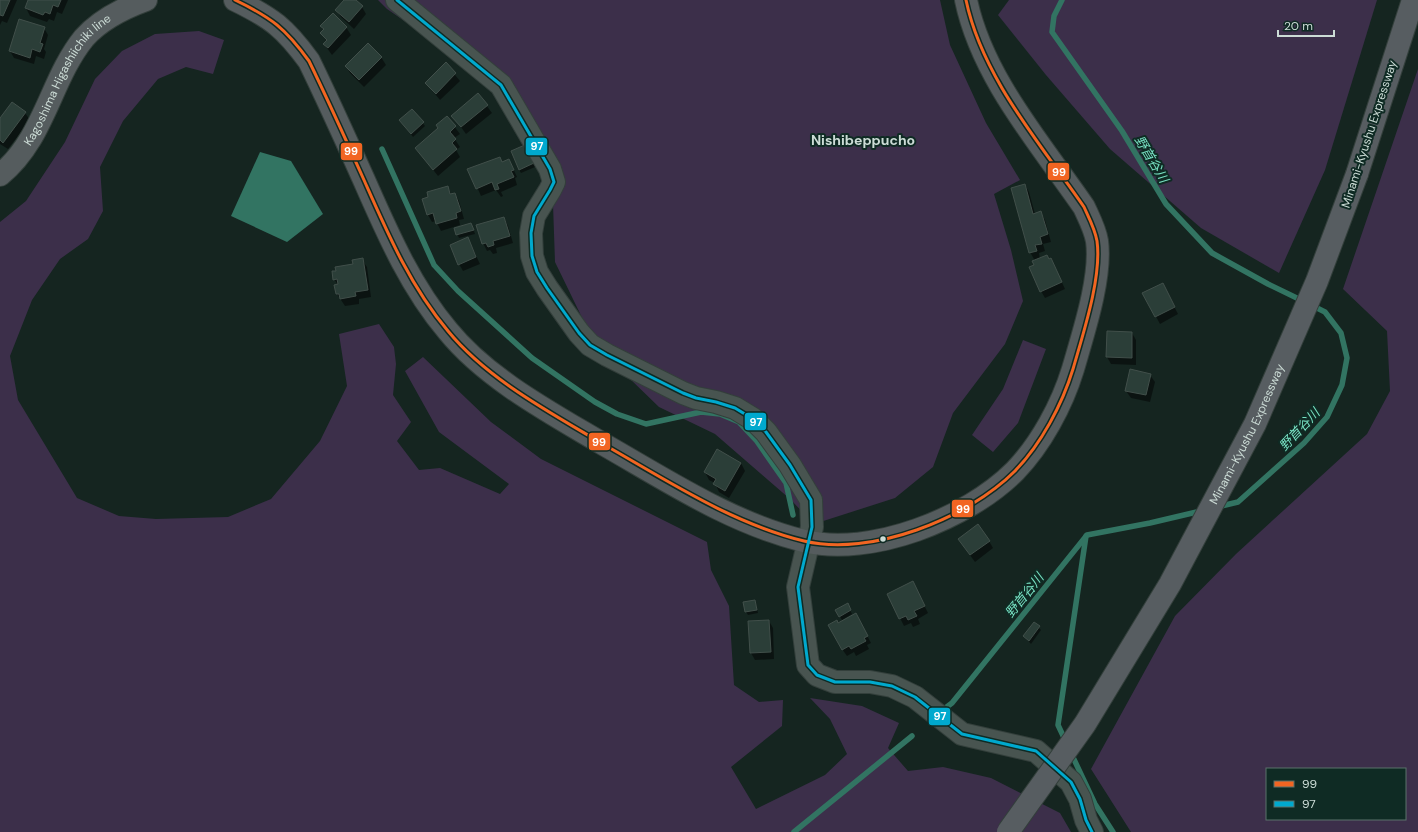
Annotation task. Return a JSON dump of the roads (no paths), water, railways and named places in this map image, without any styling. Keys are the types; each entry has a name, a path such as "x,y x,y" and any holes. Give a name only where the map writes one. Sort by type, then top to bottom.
{"highway":[{"name":"Minami-Kyushu Expressway","path":"1008,832 1085,724 1170,584 1255,424 1317,281 1357,174 1413,0"}],"main road":[{"name":"Kagoshima Higashiichiki line","path":"0,175 22,152 38,129 71,57 85,37 103,22 125,8 146,0"},
{"path":"235,0 274,21 292,38 309,61 395,251 421,294 448,332 478,361 520,393 564,421 688,494 721,511 768,531 807,542 830,544 868,542 914,532 950,517 979,499 1014,472 1035,446 1052,419 1071,376 1084,333 1098,258 1097,239 1091,222 1084,206 999,84 971,23 966,0"}],"street":[{"path":"397,0 501,85 550,169 554,182 534,216 531,232 532,256 537,272 579,332 590,345 614,359 683,393 696,398 735,408 753,419 766,432 790,465 811,500 812,527 807,542 798,587 808,665 818,675 835,682 870,682 892,686 915,698 962,734 1036,751 1071,782 1080,799 1086,820 1092,832"}],"waterway":[{"name":"野首谷川","path":"1062,0 1054,16 1052,32 1122,131 1166,204 1212,253 1268,284 1303,301"},
{"path":"382,149 434,265 458,291 532,358 595,402 617,414 646,424 701,412 720,414 739,422 756,440 786,483 793,515"},
{"name":"野首谷川","path":"1217,507 1238,502 1304,443 1327,417 1342,385 1347,358 1341,333 1325,312 1311,305"},
{"name":"野首谷川","path":"940,712 952,703 1087,535 1150,523 1201,511"},
{"path":"1066,742 1058,725 1086,536"},
{"name":"野首谷川","path":"794,832 912,736"},
{"path":"1071,753 1095,804 1113,832"}],"district":[{"name":"Nishibeppucho","path":"863,140"}]}
